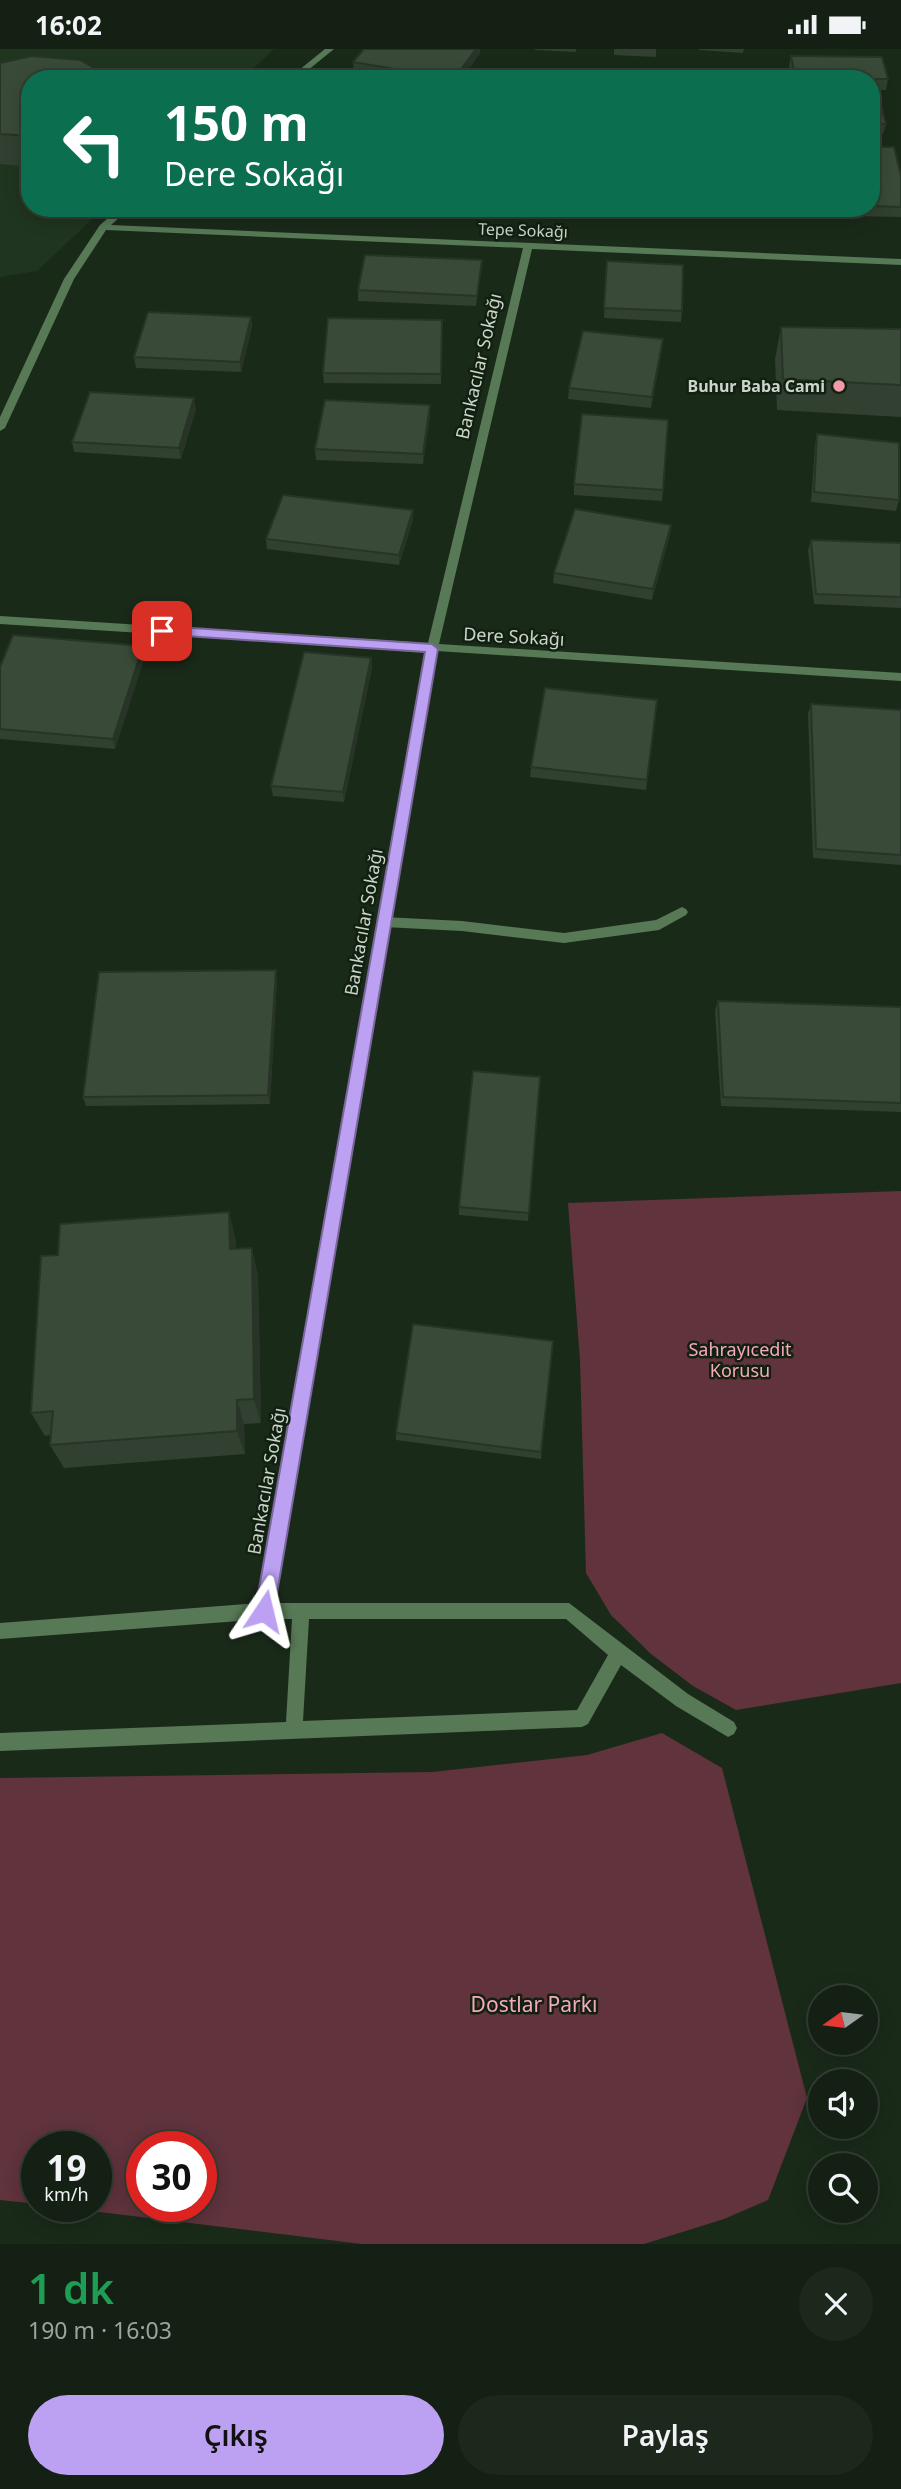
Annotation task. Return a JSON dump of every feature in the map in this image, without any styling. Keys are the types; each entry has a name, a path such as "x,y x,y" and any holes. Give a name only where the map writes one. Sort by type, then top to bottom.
{"street":[{"path":"303,70 330,49"},
{"path":"0,428 69,279 103,227 115,217"},
{"name":"Tepe Sokağı","path":"103,227 901,262"},
{"name":"Bankacılar Sokağı","path":"264,1611 432,649 528,246"},
{"name":"Dere Sokağı","path":"0,619 432,649 901,677"},
{"path":"384,922 462,926 564,938 660,925 682,912"},
{"path":"0,1631 264,1611 569,1611 682,1700 728,1728"},
{"path":"294,1730 301,1611"},
{"path":"0,1742 582,1718 619,1653"}],"shaded area":[{"path":"0,49 274,49 252,70 21,70 21,217 94,217 37,271 0,277"}],"green space":[{"name":"Sahrayıcedit Korusu","path":"901,1191 901,1683 736,1710 693,1686 651,1654 611,1615 586,1573 580,1360 568,1203"},
{"name":"Dostlar Parkı","path":"662,1733 722,1768 807,2098 768,2200 724,2219 644,2244 362,2244 181,2222 217,2222 217,2131 126,2131 126,2215 112,2214 112,2131 21,2131 21,2202 0,2200 0,1778 432,1772 587,1755"}],"building":[{"path":"364,49 476,49 461,70 401,70 353,62"},
{"path":"32,56 80,60 97,70 21,70 21,135 0,134 0,63"},
{"path":"791,56 882,57 888,79 880,79 880,70 794,70"},
{"path":"880,102 886,124 880,124"},
{"path":"880,147 894,147 901,176 901,207 880,206"},
{"path":"365,255 482,260 477,296 358,290"},
{"path":"607,261 683,265 682,311 604,308"},
{"path":"148,312 251,317 240,362 134,357"},
{"path":"328,318 442,320 441,374 323,373"},
{"path":"781,327 901,329 901,385 783,379"},
{"path":"583,331 663,339 652,397 569,388"},
{"path":"90,392 194,398 179,448 72,442"},
{"path":"325,400 430,405 423,454 315,449"},
{"path":"582,414 668,420 663,490 574,484"},
{"path":"817,434 899,443 899,500 814,492"},
{"path":"283,495 413,510 399,555 266,539"},
{"path":"575,509 671,525 653,589 554,573"},
{"path":"811,540 901,543 901,597 816,594"},
{"path":"13,635 143,646 113,739 0,729 0,667"},
{"path":"304,652 371,658 343,792 271,786"},
{"path":"545,688 657,700 647,780 531,767"},
{"path":"811,704 901,710 901,855 816,849"},
{"path":"276,970 268,1095 83,1097 99,972"},
{"path":"718,1001 901,1007 901,1103 723,1097"},
{"path":"473,1071 540,1077 529,1213 459,1207"},
{"path":"229,1212 230,1249 252,1248 254,1399 237,1400 237,1431 50,1445 53,1411 31,1413 41,1256 58,1255 60,1224"},
{"path":"413,1324 553,1341 541,1452 396,1433"}],"place":[{"name":"Buhur Baba Cami","path":"839,386"}],"route":[{"path":"162,631 432,649 264,1611"}]}
